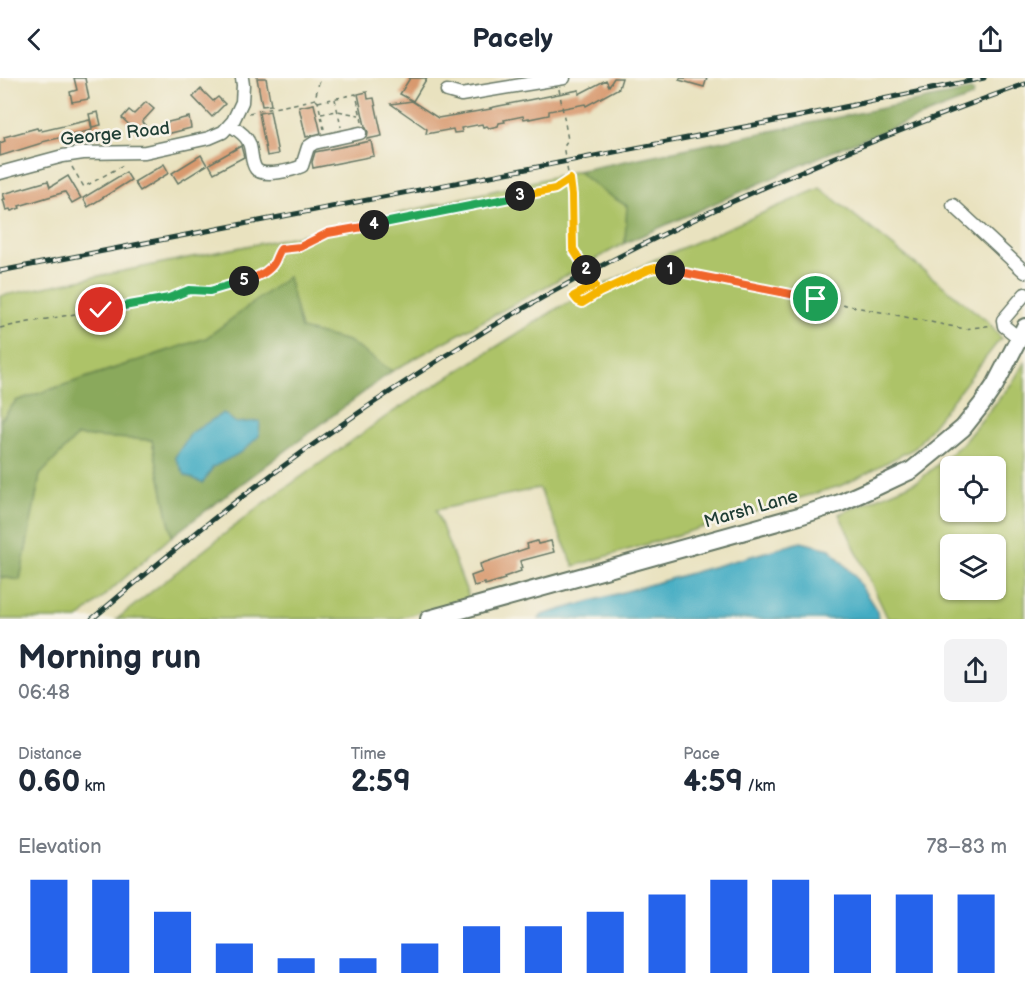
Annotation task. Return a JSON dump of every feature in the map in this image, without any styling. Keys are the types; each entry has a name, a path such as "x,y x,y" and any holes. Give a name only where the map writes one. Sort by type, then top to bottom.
{"main road":[{"name":"Marsh Lane","path":"429,619 799,516 840,503 912,470 963,428 995,385 1022,332"}],"street":[{"path":"242,78 243,97 233,120 249,141 255,168 260,172 268,174 296,169 302,166 308,147 314,143 360,133"},
{"path":"447,91 461,95 560,79"},
{"name":"George Road","path":"0,173 63,156 83,153 145,152 209,138 223,132 233,120"},
{"path":"953,205 1025,272"},
{"path":"1003,324 1003,320 1025,294"},
{"name":"Marsh Lane","path":"1003,324 1022,332"}],"path":[{"path":"315,99 321,78"},
{"path":"560,79 568,140 564,151 572,195 573,249 595,285 574,296 578,301 582,303 609,287 655,268 965,329 1003,324"},
{"path":"318,102 356,93 364,132 360,133"},
{"path":"335,98 343,137"},
{"path":"233,120 278,106 293,105 315,99"},
{"path":"315,99 318,102 326,140"},
{"path":"321,114 337,111 360,115"},
{"path":"70,165 84,187 125,164"},
{"path":"0,328 169,298 189,290 210,291 266,272 281,249 300,247 328,233 555,189 570,179"}],"green space":[{"path":"970,90 974,92 972,97 840,148 625,243 627,206 577,171"},
{"path":"577,171 627,206 625,243 392,371 348,341 301,329 287,278 206,338 16,401 0,421 0,296 350,225"},
{"path":"820,188 987,321 1001,338 915,448 843,485 574,566 539,488 436,510 469,598 397,619 117,619 260,506 391,413 558,308 652,261"},
{"path":"288,277 301,329 348,341 392,371 172,536 152,440 77,436 40,475 20,580 0,577 0,421 16,401 206,338"},
{"path":"1025,361 1025,619 888,619 839,514 918,481 940,462 940,522 1006,522 1006,456 948,456 963,443 1013,382"},
{"path":"77,436 152,440 172,536 78,619 0,619 0,577 20,580 40,475"}],"water":[{"path":"223,413 236,423 260,421 259,436 242,452 213,467 203,483 185,475 175,457 191,433"},
{"path":"801,542 830,549 854,575 877,611 878,619 539,619 542,615"}],"building":[{"path":"74,78 85,78 89,99 72,102 70,92 77,90"},
{"path":"257,78 266,78 271,105 262,106"},
{"path":"410,78 427,78 413,101 400,94"},
{"path":"614,78 622,78 619,88 586,106 585,104 549,111 549,115 529,119 524,119 523,116 504,120 505,122 499,123 498,126 489,128 483,127 482,124 461,128 462,132 454,133 453,129 426,134 427,129 391,104 412,101 438,118 579,90 579,94 606,80 609,86"},
{"path":"680,78 707,78 704,87 679,80"},
{"path":"201,89 213,101 218,97 225,104 212,117 193,97"},
{"path":"367,92 368,99 374,98 382,136 367,139 368,132 358,94"},
{"path":"146,102 154,109 142,122 147,127 140,135 122,118 129,110 134,114"},
{"path":"314,104 321,133 306,137 299,107"},
{"path":"270,111 278,154 267,156 259,113"},
{"path":"98,112 101,125 92,127 89,114"},
{"path":"189,117 191,128 167,134 164,123"},
{"path":"90,120 92,130 42,142 0,156 0,143 5,141 4,137 37,128 42,131"},
{"path":"371,141 374,156 313,168 315,152"},
{"path":"241,146 244,157 214,173 209,164"},
{"path":"201,155 207,165 178,183 172,173"},
{"path":"164,164 169,173 140,191 134,182"},
{"path":"126,172 131,180 88,207 83,198"},
{"path":"68,176 81,198 72,203 65,192 19,206 20,208 11,211 6,210 3,194 48,181 50,187"},
{"path":"537,541 538,544 551,541 554,552 520,561 521,571 504,577 505,579 474,586 471,576 482,572 480,564 528,548 527,544"}],"railway":[{"path":"0,271 801,116 984,78"},
{"path":"92,619 200,530 332,431 502,321 572,281 698,217 892,133 1025,84"}],"route":[{"path":"101,310 169,298 189,290 210,291 248,280 266,272 281,249 300,247 328,233 555,189 570,179 573,249 595,285 574,296 582,303 600,292 655,268 816,299"}]}
